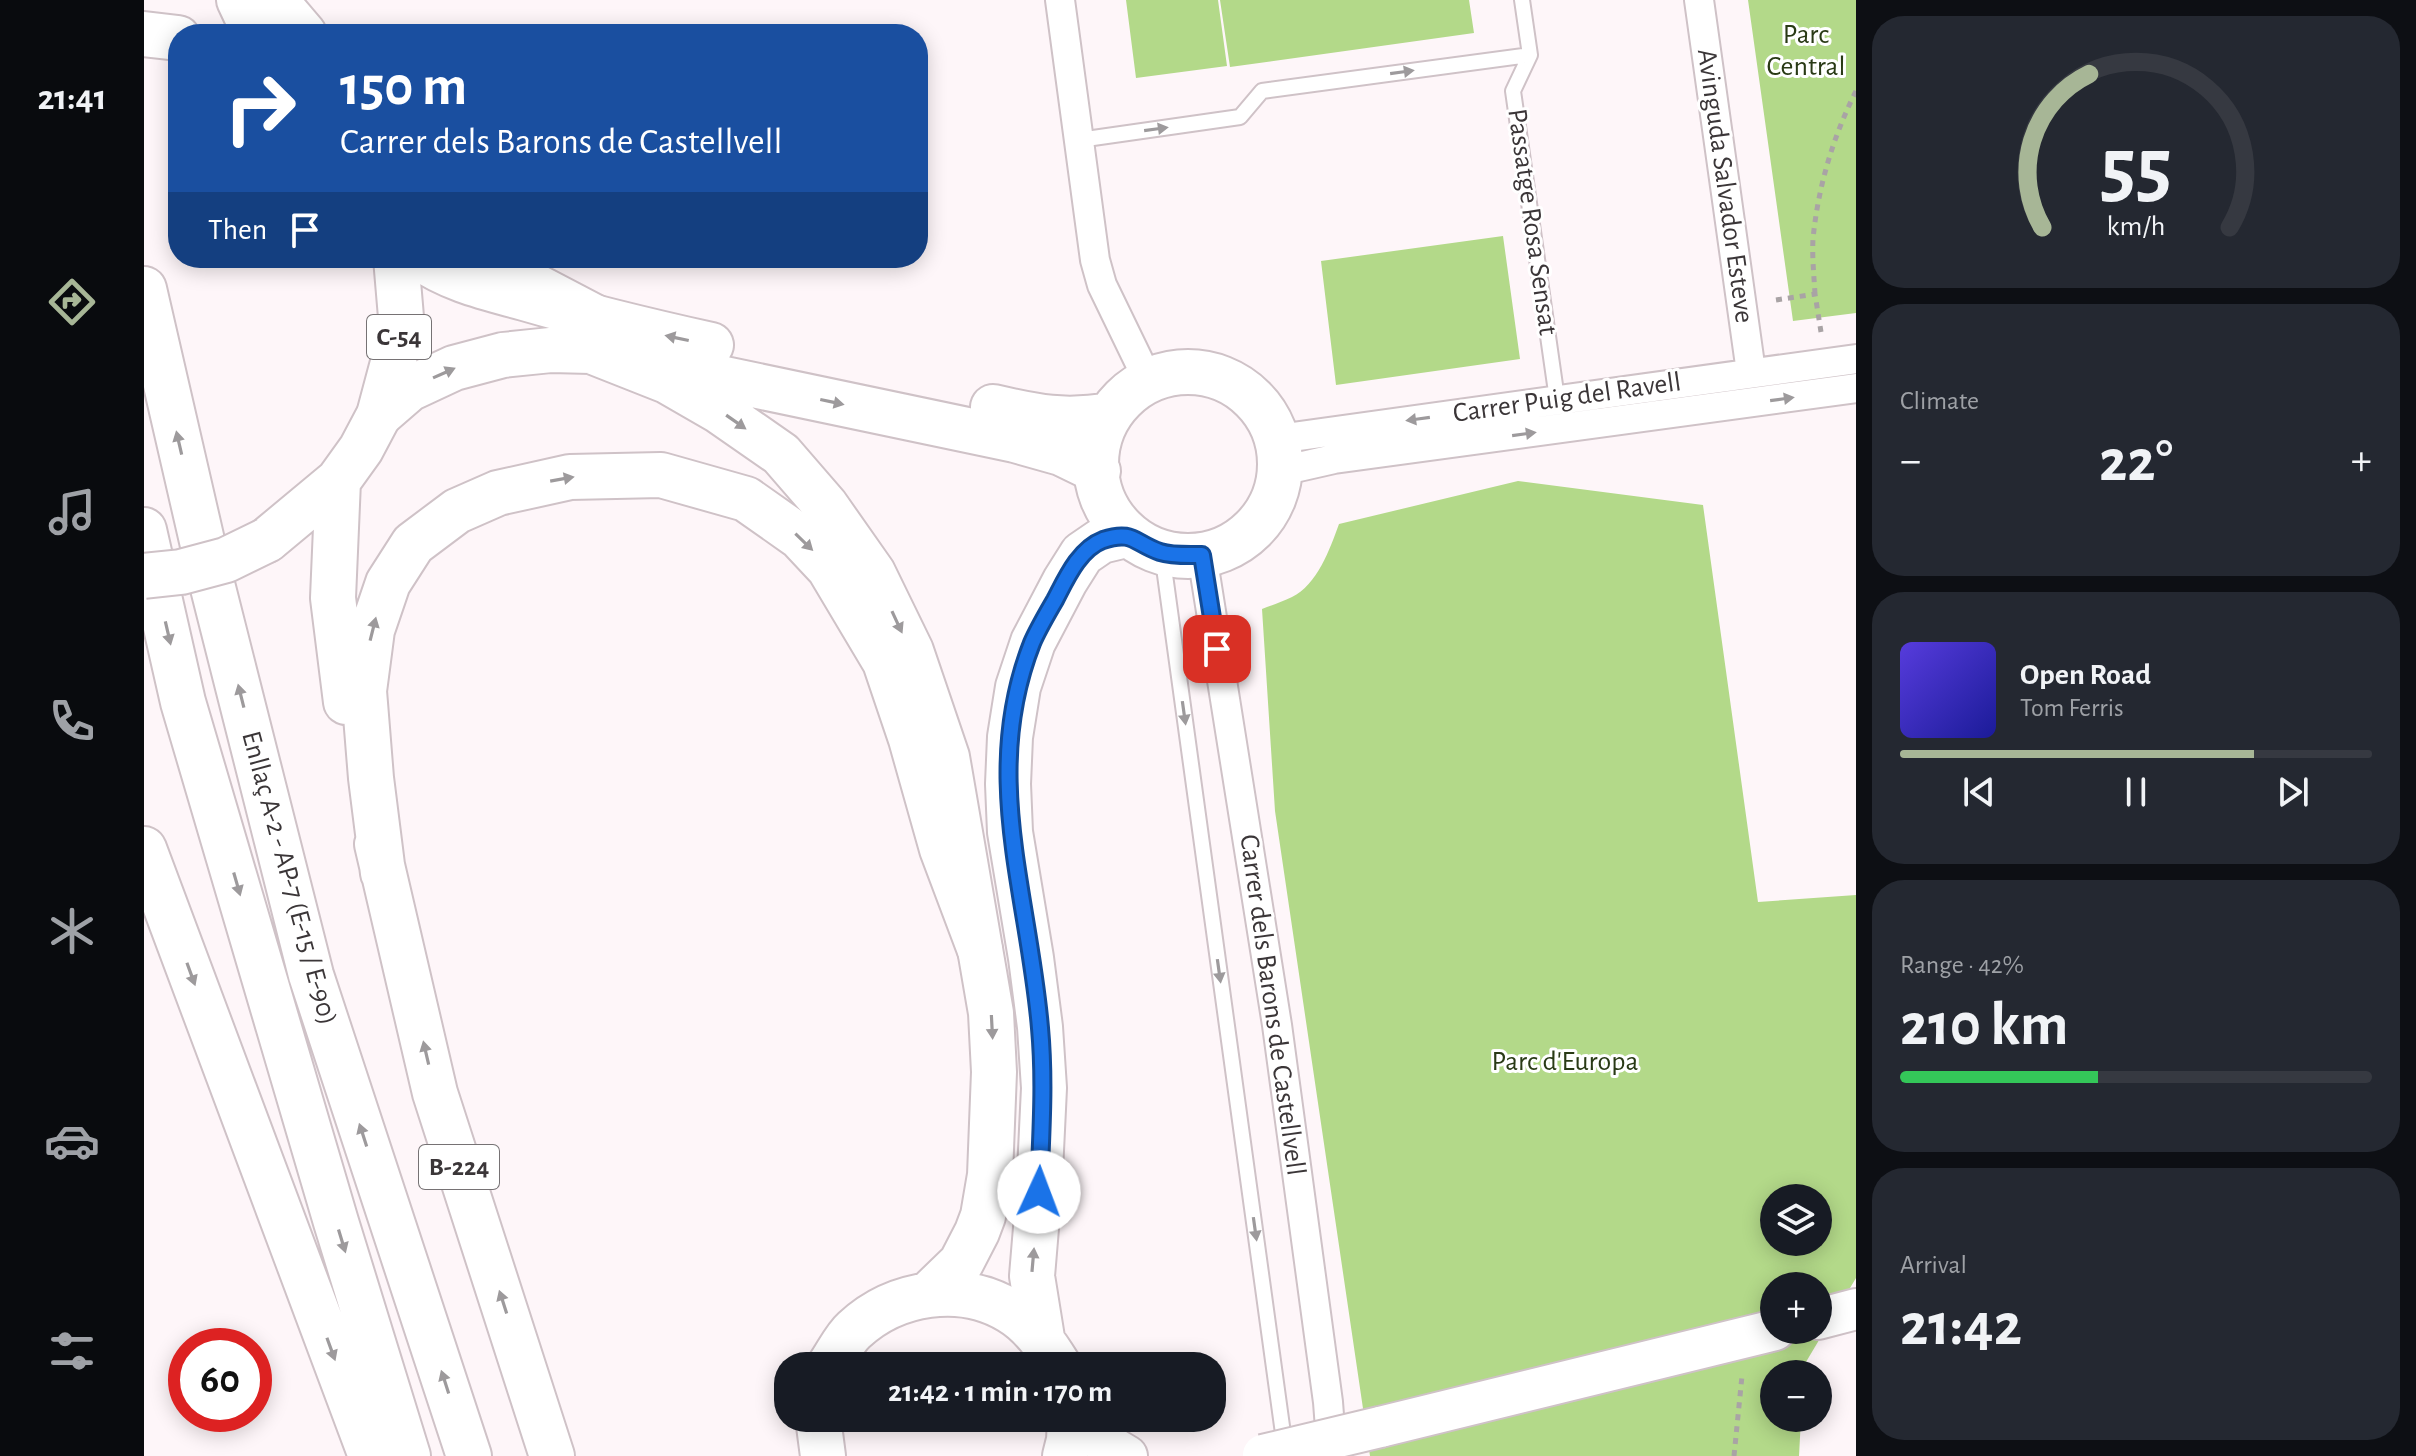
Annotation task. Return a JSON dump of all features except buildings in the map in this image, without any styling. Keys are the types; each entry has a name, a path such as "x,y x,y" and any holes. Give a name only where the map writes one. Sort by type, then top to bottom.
{"main road":[{"path":"239,0 250,24"},
{"path":"275,0 295,24"},
{"path":"144,34 168,37"},
{"name":"C-54","path":"144,576 181,572 226,560 267,540 338,481 361,449 379,415 402,329 397,268"},
{"path":"434,268 598,336 1015,440 1061,453 1098,471"},
{"path":"505,268 598,336 719,411 781,454 826,506 873,573 911,651 947,757 991,1013 994,1072 990,1175 983,1216 961,1263 929,1294"},
{"name":"Enllaç A-2 - AP-7 (E-15 / E-90)","path":"144,289 211,580 311,975 469,1456"},
{"path":"379,415 409,389 454,368 503,355 551,350 598,336 1046,419 1085,419 1110,415"},
{"path":"1050,1352 1032,1276 1044,1088 1040,1027 1010,832 1010,737 1018,687 1033,642 1065,581 1082,554 1101,541 1164,548 1235,544 1259,524 1274,499 1279,455 1265,412 1247,392 1227,379 1202,372 1175,372 1148,380 1120,400 1100,436 1099,491 1115,521 1164,548"},
{"path":"383,873 364,691 372,630 388,583 413,544 457,511 498,493 570,477 661,475 746,499 800,537 829,568 885,662 911,739 942,849 980,950"},
{"path":"338,481 333,598 349,727 383,873"},
{"name":"Enllaç A-2 - AP-7 (E-15 / E-90)","path":"144,530 183,702 408,1456"},
{"path":"144,849 371,1456"},
{"name":"B-224","path":"383,873 435,1093 552,1456"},
{"path":"839,1352 853,1331 888,1306 929,1294 971,1296 1010,1311 1050,1352"},
{"path":"1832,1315 1856,1309"},
{"path":"1261,1456 1760,1334"},
{"path":"1065,1456 1069,1432"},
{"path":"1090,1432 1127,1456"}],"street":[{"path":"1060,0 1095,260 1102,285 1148,380"},
{"name":"Avinguda Salvador Esteve","path":"1699,0 1751,372"},
{"name":"Carrer Puig del Ravell","path":"1279,455 1557,399 1856,359"},
{"name":"Carrer Puig del Ravell","path":"1279,455 1334,459 1856,388"},
{"name":"Carrer dels Barons de Castellvell","path":"1164,548 1277,1025 1328,1402 1332,1456"}],"lane":[{"path":"1079,140 1240,117 1262,91 1530,55 1522,0"},
{"name":"Passatge Rosa Sensat","path":"1530,55 1513,91 1557,399"},
{"path":"1164,548 1286,1456"}],"path":[{"path":"1821,332 1815,294 1813,240 1831,148 1856,91"},
{"path":"1776,300 1815,294"},
{"path":"1734,1456 1743,1367"}],"green space":[{"path":"1126,0 1218,0 1227,66 1136,78"},
{"path":"1220,0 1469,0 1474,33 1230,67"},
{"name":"Parc Central","path":"1748,0 1856,0 1856,313 1793,321"},
{"path":"1503,236 1520,359 1336,385 1321,261"},
{"name":"Parc d'Europa","path":"1518,481 1703,505 1758,902 1856,895 1856,1278 1832,1318 1832,1272 1760,1272 1760,1344 1817,1344 1807,1360 1760,1360 1760,1432 1800,1432 1799,1456 1370,1456 1275,811 1262,609 1292,597 1309,584 1339,524"}],"route":[{"path":"1039,1192 1044,1088 1040,1027 1010,832 1008,784 1010,737 1018,687 1033,642 1082,554 1101,541 1126,535 1162,553 1202,555 1217,649"}]}
